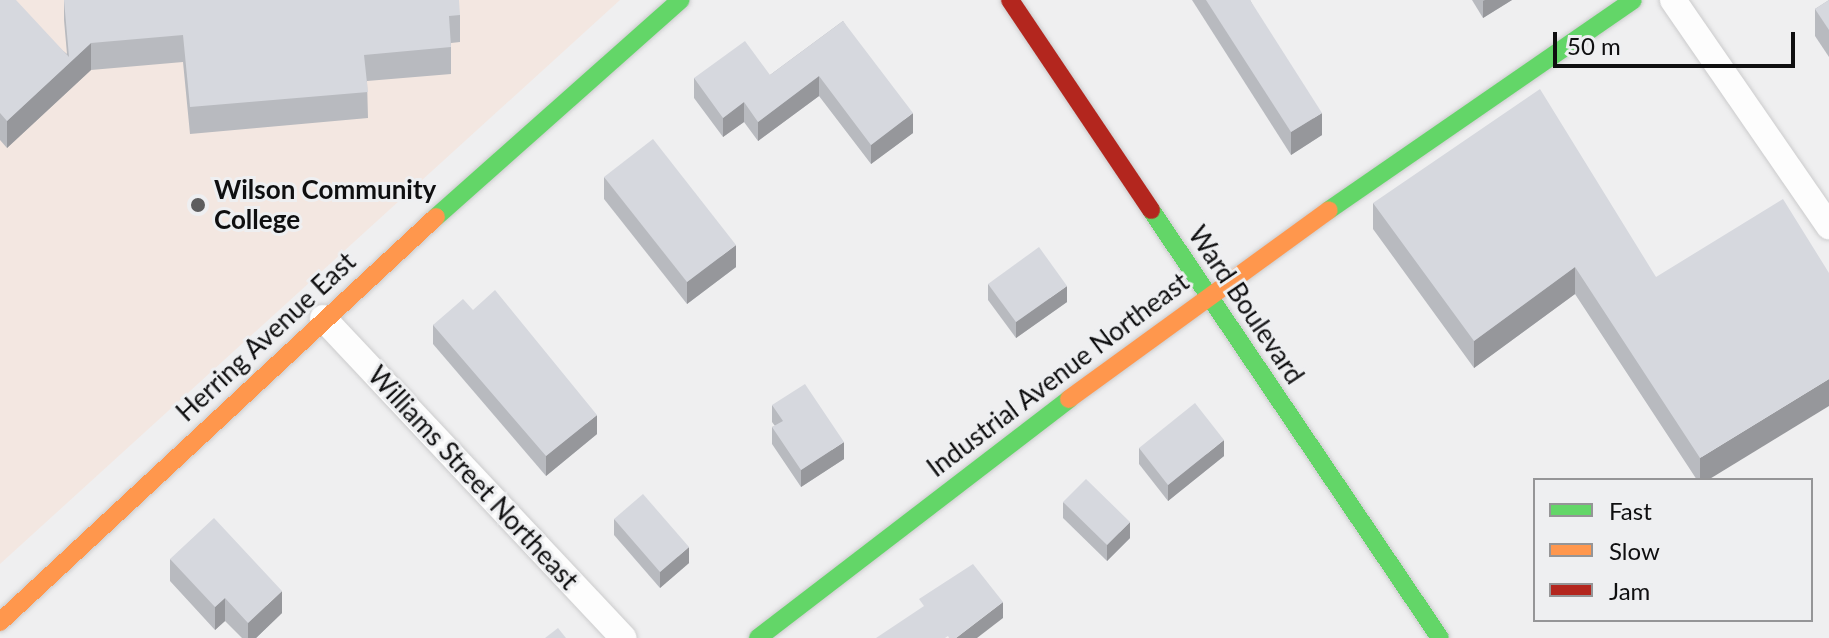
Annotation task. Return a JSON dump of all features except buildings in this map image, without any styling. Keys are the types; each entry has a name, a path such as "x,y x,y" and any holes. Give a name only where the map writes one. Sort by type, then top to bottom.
{"main road":[{"name":"Herring Avenue East","path":"0,622 323,318 680,0"},
{"name":"Ward Boulevard","path":"1010,0 1440,638"},
{"name":"Industrial Avenue Northeast","path":"758,638 1207,294 1633,0"}],"street":[{"path":"1673,0 1829,226"},
{"name":"Williams Street Northeast","path":"323,318 623,638"}],"shaded area":[{"name":"Wilson Community College","path":"0,0 620,0 0,564"}],"traffic: fast":[{"path":"436,217 680,0"},
{"path":"1329,210 1633,0"},
{"path":"1151,210 1440,638"},
{"path":"758,638 1069,399"}],"traffic: slow":[{"path":"1069,399 1329,210"},
{"path":"0,622 436,217"}],"traffic: jam":[{"path":"1010,0 1151,210"}],"place":[{"name":"Wilson Community College","path":"198,205"}]}
